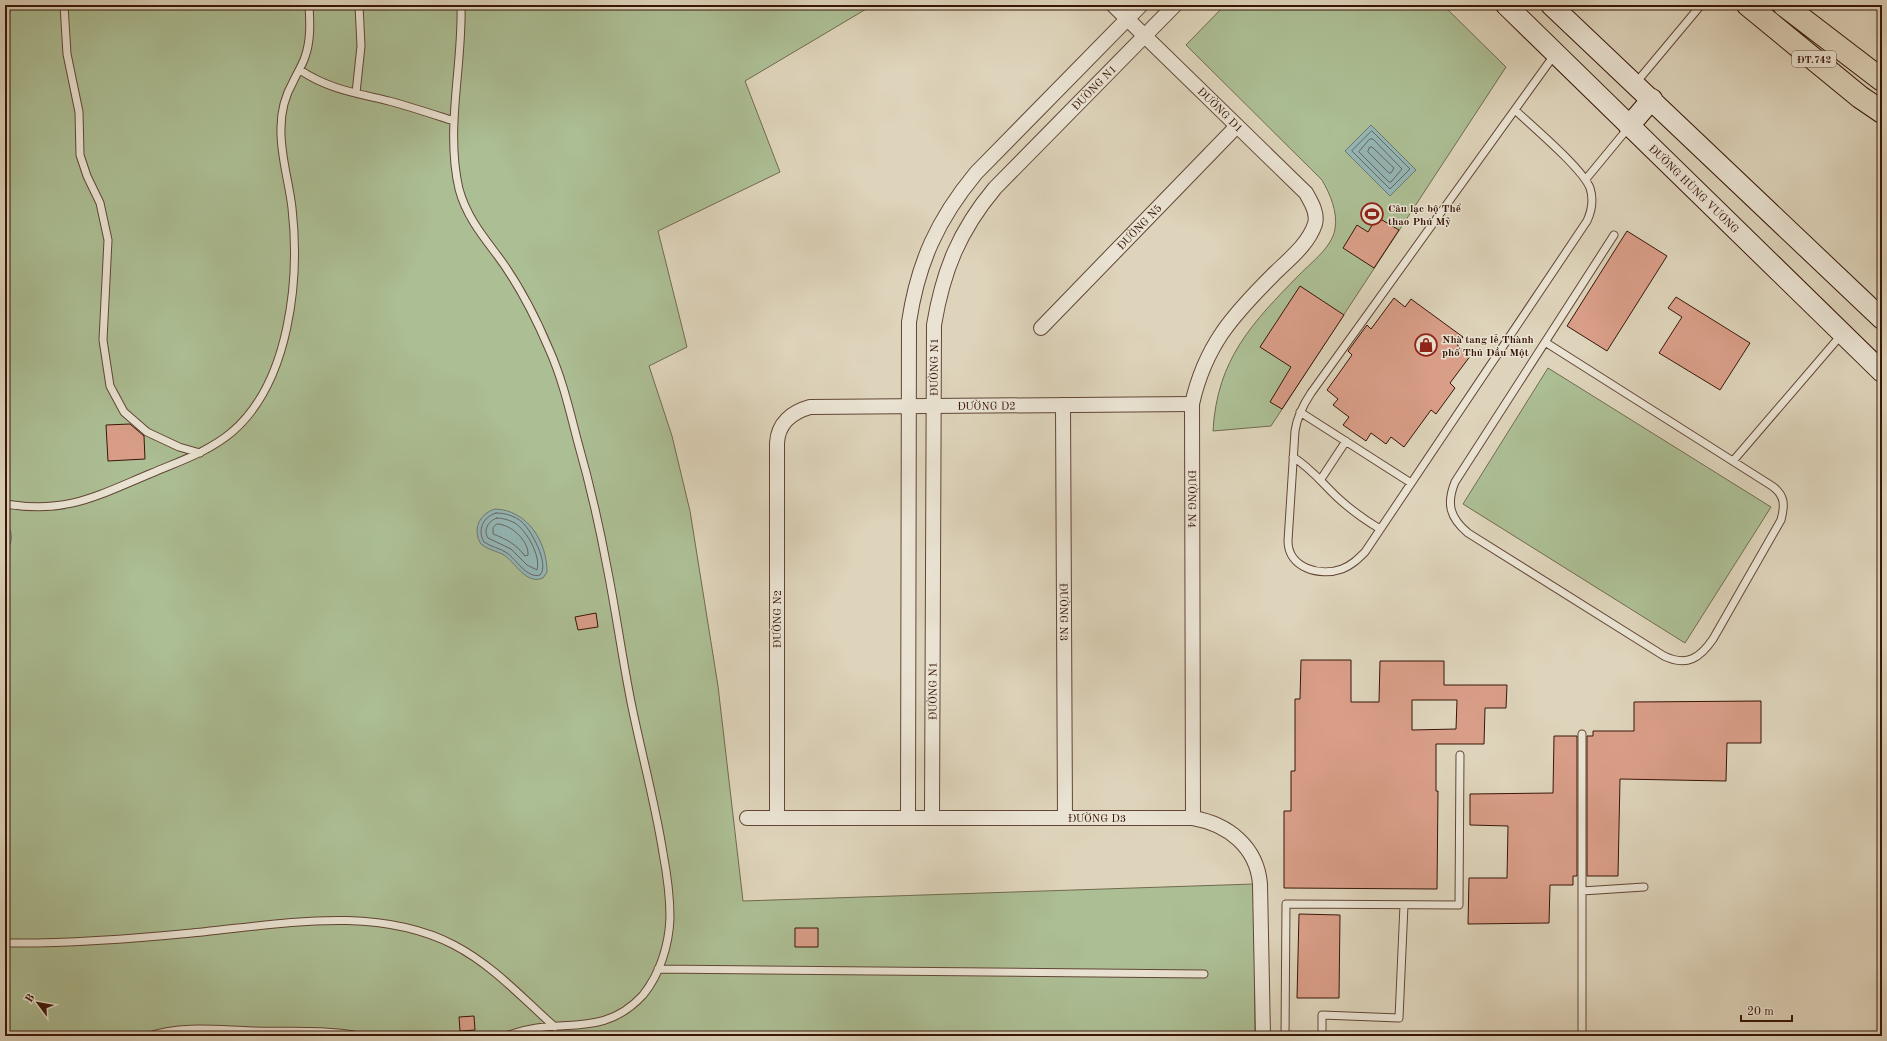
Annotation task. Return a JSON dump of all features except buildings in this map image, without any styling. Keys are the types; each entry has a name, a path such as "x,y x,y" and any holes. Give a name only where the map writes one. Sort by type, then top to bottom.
{"main road":[{"name":"ĐƯỜNG HÙNG VƯƠNG","path":"1506,5 1882,372"},
{"path":"1551,5 1652,99 1882,319"},
{"name":"ĐT.742","path":"1748,5 1860,97 1880,105"},
{"name":"ĐT.742","path":"1784,5 1882,80"},
{"path":"1629,126 1652,99"}],"street":[{"name":"ĐƯỜNG D1","path":"1113,5 1306,193 1313,207 1315,222"},
{"path":"908,818 909,322 913,297 921,268 937,228 949,208 976,173 1141,5"},
{"name":"ĐƯỜNG N1","path":"932,818 934,325 938,301 950,260 962,234 981,204 995,188 1175,5"},
{"name":"ĐƯỜNG N5","path":"1041,328 1237,126"},
{"name":"ĐƯỜNG N4","path":"1194,818 1192,404 1197,381 1205,362 1226,327 1238,311 1306,241 1315,222"},
{"name":"ĐƯỜNG D2","path":"785,422 796,412 810,407 1192,404"},
{"name":"ĐƯỜNG N3","path":"1063,405 1065,818"},
{"name":"ĐƯỜNG N2","path":"777,818 777,443 779,432 785,422"},
{"name":"ĐƯỜNG D3","path":"747,818 1194,818 1216,824 1236,836 1247,848 1258,867 1260,884 1263,1036"}],"lane":[{"path":"64,5 67,54 79,112 80,155 106,221 108,240 103,340 110,386 124,412 147,432 180,447 200,453"},
{"path":"5,504 45,507 65,506 85,501 200,453 232,431 245,418 266,389 278,359 289,312 294,264 292,208 281,128 286,97 300,70 309,42 309,5"},
{"path":"356,93 361,46 359,5"},
{"path":"461,5 460,54 454,121 456,173 466,209 475,226 497,255 516,285 549,349 569,407 587,475 606,565 626,678 654,801 666,868 670,917 664,952 658,969 644,994 623,1014 598,1025 584,1028 531,1028 506,1036"},
{"path":"1635,84 1701,5"},
{"path":"1515,110 1586,179 1592,198 1590,214 1587,221 1365,552 1350,565 1336,570 1320,571 1298,564 1293,560 1288,548 1294,431 1300,412 1311,393 1555,54"},
{"path":"300,70 326,85 422,110 454,121"},
{"path":"1586,179 1629,126"},
{"path":"1545,342 1778,490 1782,496 1784,503 1781,520 1707,648 1695,658 1680,662 1671,660 1468,533 1460,527 1452,512 1450,493 1455,482 1545,342 1614,235"},
{"path":"1733,461 1843,334"},
{"path":"1300,412 1411,483"},
{"path":"1321,479 1346,441"},
{"path":"1293,457 1304,464 1321,479 1350,509 1380,529"},
{"path":"1582,734 1582,1036"},
{"path":"1285,1036 1286,904 1459,905 1460,755"},
{"path":"1582,891 1644,887"},
{"path":"1322,1036 1322,1015 1399,1018 1404,905"},
{"path":"5,943 86,942 316,921 371,922 393,925 434,936 474,957 503,979 555,1027"},
{"path":"658,969 1204,974"},
{"path":"149,1036 171,1030 222,1029 251,1031 324,1031 359,1036"}],"green space":[{"path":"5,5 873,5 745,81 780,172 658,231 687,347 649,366 672,436 690,511 718,686 743,901 1254,884 1255,1036 5,1036"},
{"name":"Câu lạc bộ Thể thao Phú Mỹ","path":"1225,5 1443,5 1506,67 1271,426 1213,431 1216,406 1222,383 1240,344 1252,326 1267,309 1326,248 1333,236 1336,223 1333,203 1322,180 1186,45"},
{"path":"1548,368 1771,507 1685,643 1463,504"}],"water":[{"path":"1371,125 1416,170 1390,196 1345,151"},
{"path":"495,509 517,515 526,521 533,529 539,539 546,560 547,572 543,578 537,579 526,576 504,555 481,544 477,533 479,523 489,511"},
{"path":"5,522 10,530 11,541 5,553"}],"place":[{"name":"Câu lạc bộ Thể thao Phú Mỹ","path":"1372,214"},
{"name":"Nhà tang lễ Thành phố Thủ Dầu Một","path":"1426,345"}]}
